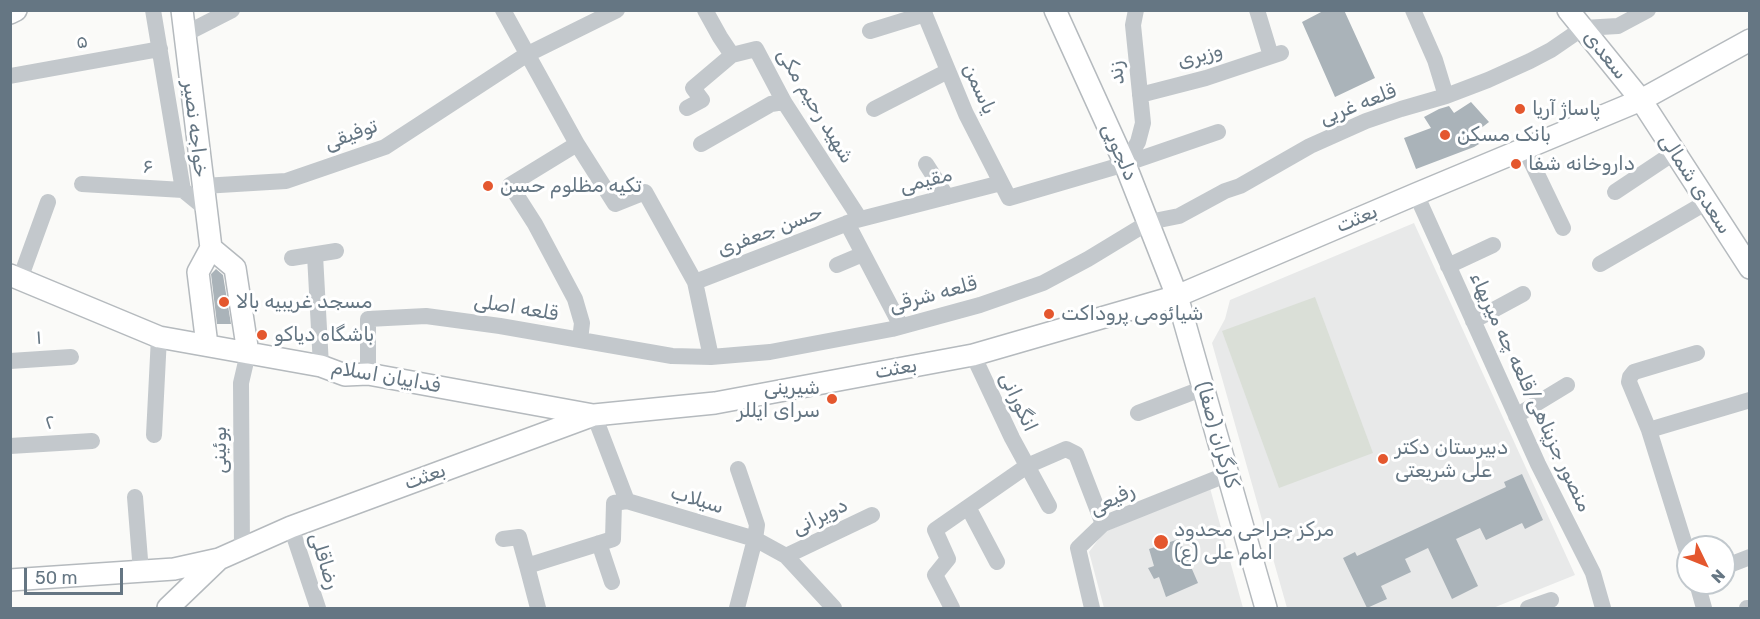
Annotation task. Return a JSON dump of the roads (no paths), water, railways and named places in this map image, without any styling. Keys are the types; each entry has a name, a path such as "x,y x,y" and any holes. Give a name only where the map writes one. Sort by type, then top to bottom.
{"main road":[{"path":"10,13 16,10"},
{"name":"خواجه نصیر","path":"182,10 193,188 205,208 211,248"},
{"name":"دلجویی","path":"1055,10 1125,164 1177,296"},
{"name":"سعدی","path":"1568,10 1641,100"},
{"name":"بعثت","path":"10,580 174,569 219,559 291,527 594,415 715,403 973,355 1177,296 1641,100 1749,43"},
{"name":"سعدی شمالی","path":"1641,100 1749,268"},
{"path":"207,345 198,272 211,248 235,268 248,353"},
{"name":"فداییان اسلام","path":"15,277 159,337 321,366 345,375 368,374 594,415"},
{"name":"کارگران (صفا)","path":"1177,296 1266,609"},
{"path":"168,609 219,559"}],"street":[{"path":"153,10 193,188"},
{"path":"183,35 232,10"},
{"path":"502,10 577,144 615,204 645,192 695,282 711,357"},
{"name":"توفیقی","path":"193,188 286,181 385,147 526,55 617,10"},
{"path":"687,108 702,100 693,88 732,55 705,10"},
{"name":"زند","path":"1125,164 1138,142 1143,123 1133,26 1136,10"},
{"name":"وزیری","path":"1140,95 1206,78 1276,55 1257,10"},
{"path":"1583,28 1618,26 1648,10"},
{"path":"870,31 924,12"},
{"name":"یاسمن","path":"924,12 966,114 1001,183"},
{"path":"1418,13 1446,96"},
{"name":"قلعه غربی","path":"1149,222 1179,216 1225,191 1240,186 1310,146 1366,121 1446,96 1530,61 1583,28"},
{"name":"۵","path":"10,76 160,49"},
{"name":"شهید رحیم مکی","path":"732,55 756,50 854,221 863,254 901,326"},
{"path":"874,109 948,71"},
{"path":"701,144 771,104 784,102"},
{"path":"1001,183 1010,198 1125,164 1218,132"},
{"path":"577,144 510,185 535,224 576,299 582,323 580,340"},
{"path":"1525,148 1563,228"},
{"path":"1615,192 1675,152"},
{"path":"926,165 947,197"},
{"name":"مقیمی","path":"854,221 1001,183"},
{"name":"۶","path":"81,184 193,188"},
{"name":"منصور جزپناهی/قلعه چه میربهاء","path":"1416,194 1538,464 1593,573 1603,609"},
{"path":"15,277 48,202"},
{"path":"1600,264 1707,202"},
{"name":"حسن جعفری","path":"695,282 854,221"},
{"name":"قلعه شرقی","path":"711,357 770,352 901,326 980,305 1042,283 1088,259 1149,222"},
{"path":"1448,266 1493,245"},
{"path":"292,258 336,251"},
{"path":"837,265 863,254"},
{"path":"315,255 321,366"},
{"path":"1473,321 1523,294"},
{"name":"قلعه اصلی","path":"368,374 368,319 426,316 500,326 672,356 711,357"},
{"path":"154,435 159,337"},
{"name":"بوئینی","path":"242,549 241,383 248,353"},
{"path":"1682,535 1649,430 1629,381 1634,372 1697,353"},
{"name":"انگورانی","path":"973,355 1011,438 1049,506"},
{"name":"۱","path":"10,361 71,357"},
{"path":"1516,416 1567,385"},
{"path":"1138,413 1204,388"},
{"path":"1649,430 1749,400"},
{"path":"527,566 613,539 614,503 627,501 594,415"},
{"name":"۲","path":"10,446 92,441"},
{"path":"950,608 935,576 948,559 935,530 1027,466 1066,449 1076,454 1103,524"},
{"path":"737,609 756,539 757,525 738,469"},
{"name":"رفیعی","path":"1092,609 1078,548 1103,524 1228,474"},
{"path":"135,497 141,572"},
{"name":"سیلاب","path":"627,501 756,539 786,556 834,609"},
{"path":"968,507 997,562"},
{"name":"دویرانی","path":"786,556 872,515"},
{"name":"رضاقلی","path":"291,527 318,609"},
{"path":"503,539 519,537 538,609"},
{"path":"599,543 612,582"},
{"path":"1528,609 1551,600"}],"place":[{"name":"پاساژ آریا","path":"1520,109"},
{"name":"بانک مسکن","path":"1445,135"},
{"name":"داروخانه شفا","path":"1516,164"},
{"name":"تکیه مظلوم حسن","path":"488,186"},
{"name":"مسجد غریبیه بالا","path":"224,302"},
{"name":"شیائومی پروداکت","path":"1049,314"},
{"name":"باشگاه دیاکو","path":"262,335"},
{"name":"شیرینی سرای ایللر","path":"832,399"},
{"name":"دبیرستان دکتر علی شریعتی","path":"1383,459"},
{"name":"مرکز جراحی محدود امام علی (ع)","path":"1161,542"}]}
